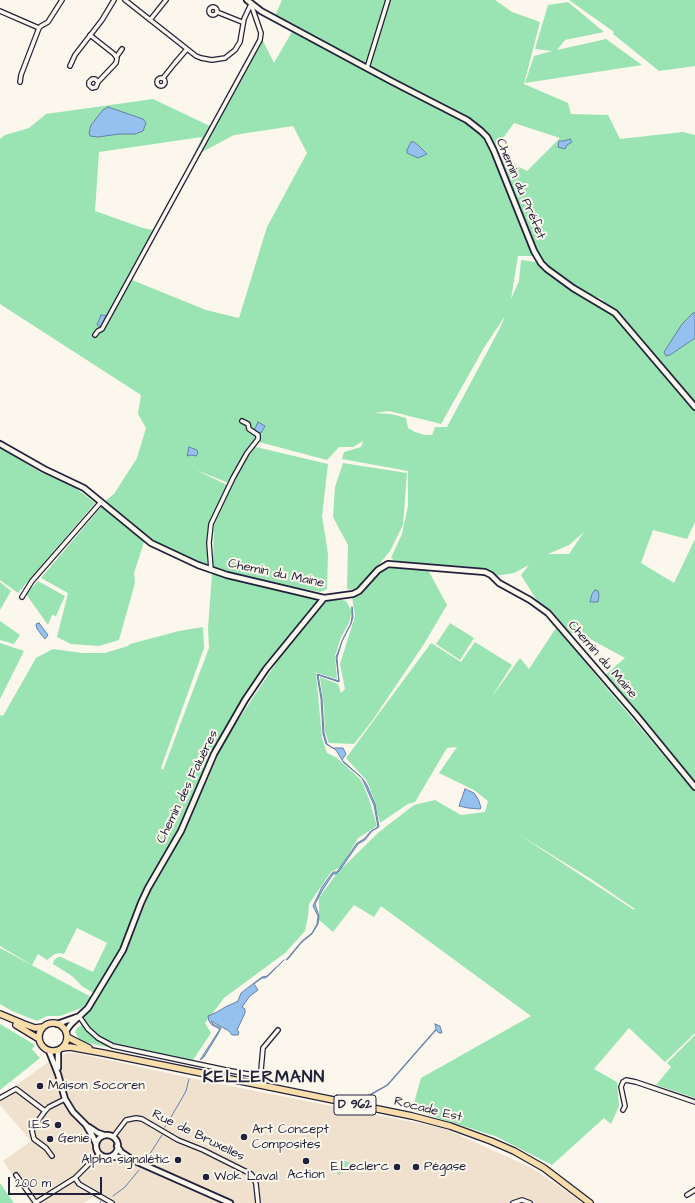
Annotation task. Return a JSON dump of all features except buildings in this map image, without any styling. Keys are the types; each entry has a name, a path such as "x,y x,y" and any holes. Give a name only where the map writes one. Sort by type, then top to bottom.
{"main road":[{"path":"0,1015 35,1028 43,1027 50,1023 61,1025 67,1034 67,1042 60,1049 49,1051 42,1046 39,1038 40,1030 43,1027"},
{"path":"0,1015 39,1038"},
{"name":"Rocade Est","path":"67,1034 84,1046 103,1053"},
{"name":"Rocade Est","path":"60,1049 70,1047 103,1053 412,1116 450,1126 514,1151 544,1168 590,1203"}],"street":[{"path":"20,82 21,75 39,28 48,22 62,0"},
{"path":"70,66 75,55 114,0"},
{"path":"125,0 196,56 207,60 225,58 238,46 242,22 251,4"},
{"path":"150,20 166,0"},
{"name":"Chemin du Préfet","path":"247,0 251,4 367,68 467,120 481,131 487,137 494,151 534,251 541,263 573,288 615,313 695,407"},
{"path":"367,68 388,0"},
{"path":"95,335 102,329 260,40 261,34 251,4"},
{"path":"0,11 39,28"},
{"path":"217,12 242,22"},
{"path":"90,35 117,56"},
{"path":"98,82 117,61 117,56 122,49"},
{"path":"163,78 187,49"},
{"path":"210,570 211,524 233,478 258,439 258,435 249,429 248,424 242,421"},
{"name":"Chemin du Maine","path":"0,444 44,469 79,484 151,543 210,570 324,598 359,592 378,570 388,564 485,572 499,583 530,600 548,613 636,715 695,787"},
{"path":"22,597 32,581 101,502"},
{"name":"Chemin des Faluères","path":"67,1034 71,1024 88,1008 123,950 140,903 188,818 222,740 260,679 324,598"},
{"path":"57,1024 78,1017 98,1038 113,1046 248,1074 259,1073 261,1070 263,1048 278,1030"},
{"path":"58,1074 60,1049"},
{"path":"49,1051 65,1098 74,1112 86,1125 93,1137 99,1154 105,1157 119,1157 133,1160"},
{"path":"623,1110 625,1106 621,1087 623,1082 626,1080 695,1102"},
{"path":"0,1098 16,1089 46,1111"},
{"path":"52,1156 46,1148 34,1139 32,1131 49,1107 65,1098"},
{"name":"Rue de Bruxelles","path":"113,1137 126,1120 136,1118 142,1119 178,1140 203,1150 251,1174 256,1184 258,1203"},
{"path":"86,1125 98,1133 113,1137 121,1152 133,1160 230,1203"},
{"path":"96,1144 99,1138 104,1135"},
{"path":"108,1156 115,1153 117,1146"},
{"path":"16,1175 36,1203 75,1178 99,1154"},
{"path":"75,1178 79,1184 112,1203"},
{"path":"687,1195 695,1190"},
{"path":"513,1203 522,1200 530,1203"}],"shaded area":[{"path":"67,1053 76,1053 200,1080 443,1128 532,1168 581,1203 103,1203 93,1197 84,1203 31,1203 3,1161 31,1141 0,1105 0,1097 51,1060"}],"green space":[{"path":"282,0 495,0 512,12 540,22 524,84 568,103 571,114 608,115 620,139 683,132 695,135 695,522 687,539 653,530 641,563 674,583 695,539 695,786 671,758 628,701 604,676 625,658 592,640 557,628 682,777 695,789 695,1033 665,1062 629,1028 594,1069 617,1082 619,1106 611,1124 604,1118 552,1165 495,1136 412,1110 421,1078 531,1016 381,906 374,917 354,905 333,932 319,920 319,898 337,873 379,832 414,805 435,800 461,815 485,812 488,801 474,790 439,773 457,747 447,748 415,802 408,804 380,823 374,799 367,781 346,758 431,643 461,662 475,642 512,665 491,698 520,658 529,669 556,628 553,626 521,575 529,565 514,573 496,576 473,567 395,561 391,558 402,534 408,506 408,471 342,459 344,452 361,447 363,441 353,447 339,447 327,460 259,442 256,447 328,464 322,516 328,554 327,589 320,592 232,576 213,567 214,525 236,477 231,484 196,470 227,485 209,522 207,566 154,541 130,523 105,501 114,494 137,458 146,428 138,414 141,395 0,304 0,139 5,135 29,128 46,114 153,99 212,127 261,37 274,63 293,30 274,18","holes":["514,123 560,138 527,171 500,157 535,249 548,268 591,295 602,299 612,312 571,290 536,262 521,260 519,281 511,299 518,256 533,256 493,152","293,126 307,153 267,227 239,318 206,310 132,280 157,231 143,228 95,211 99,152 202,137 193,157 234,135","505,316 447,427 435,427 432,435 425,435 408,428 406,418 391,414 374,413 389,411 441,424 485,346","584,532 569,554 548,554 569,545","518,834 591,879 635,909 634,910"]},
{"path":"569,0 695,0 695,66 659,71 613,34 614,32"},
{"path":"568,2 604,32 565,40 557,50 606,39 642,65 525,83 534,56 552,51 535,49 548,5"},
{"path":"0,448 40,472 68,482 95,503 18,593 0,580"},
{"path":"343,463 407,473 403,525 390,551 369,577 354,590 347,589 348,545 333,517 335,487"},
{"path":"102,506 144,542 134,573 135,583 119,640 99,646 71,644 57,637 68,593 41,578"},
{"path":"392,566 410,570 428,570 447,605 424,644 372,721 354,744 329,743 325,732 320,677 338,684 341,693 345,689 340,664 355,616 352,597 369,585 381,571"},
{"path":"212,574 321,598 253,684 225,729 132,920 124,943 94,993 83,987 72,976 53,964 54,960 61,957 93,972 107,943 77,928 64,954 55,954 47,960 38,954 32,965 0,946 0,715 3,716 36,658 53,649 82,653 105,653 128,646 130,644 179,631 203,627 204,648 161,768 163,770 209,648 208,628"},
{"path":"38,581 65,596 56,616 52,615 48,625 26,594"},
{"path":"0,582 11,591 0,610"},
{"path":"334,598 346,601 352,611 349,623 341,637 335,656 337,679 314,672 316,673 322,738 327,753 337,758 361,780 369,799 377,826 358,838 342,865 343,866 331,872 309,904 305,931 285,953 224,998 205,1023 211,1033 193,1060 111,1043 98,1036 86,1023 83,1013 127,950 160,867 207,781 223,743 284,651 323,602"},
{"path":"0,621 20,635 14,644 0,640"},
{"path":"450,623 474,638 460,660 436,644"},
{"path":"0,643 24,651 0,699"},
{"path":"0,948 93,998 81,1008 60,1016 47,1016 37,1021 12,1011 0,1004"},
{"path":"0,1024 35,1045 32,1049 40,1058 0,1090"},
{"path":"82,1025 97,1039 121,1050 88,1043 79,1039 75,1032 77,1028"},
{"path":"695,1035 695,1098 656,1085 671,1067 667,1063"},
{"path":"344,1161 352,1163 353,1166 348,1164 347,1168 343,1167 340,1175 337,1174"},
{"path":"0,1183 14,1203 0,1203"}],"water":[{"path":"108,107 143,119 146,123 143,131 135,134 119,134 98,137 90,136 89,133 91,125 103,110"},
{"path":"570,139 572,142 567,145 565,149 558,147 559,141"},
{"path":"411,142 414,142 427,154 418,158 407,153"},
{"path":"693,313 695,313 695,338 670,355 666,356 664,352 682,324"},
{"path":"101,315 108,316 102,327 97,325"},
{"path":"258,422 265,426 261,433 254,431"},
{"path":"189,447 197,450 198,453 196,456 187,456"},
{"path":"595,590 598,591 599,595 598,602 590,602 592,594"},
{"path":"352,607 353,617 351,624 343,639 351,623"},
{"path":"39,623 48,635 45,639 37,629 36,624"},
{"path":"341,643 337,658 339,679 336,657"},
{"path":"317,674 339,681 318,675 322,699 324,733 327,744 333,748 343,748 346,754 342,760 336,750 326,744 323,734 321,699"},
{"path":"342,760 362,778 344,763"},
{"path":"362,778 367,785 375,804 379,827 372,831 365,840 358,844 340,870 336,874 333,874 315,904 319,916 318,924 312,934 302,942 286,960 302,941 312,933 317,924 318,916 313,906 322,887 333,872 337,872 357,843 364,839 371,831 378,827 374,805"},
{"path":"465,789 474,793 479,801 480,809 459,806"},
{"path":"284,960 267,977 262,978 254,984 258,990 250,996 242,1007 245,1009 245,1013 237,1030 239,1032 238,1035 232,1035 229,1031 211,1021 213,1024 221,1028 204,1057 200,1060 220,1029 212,1025 208,1016 238,1001 241,993 262,977 267,976"},
{"path":"435,1024 440,1026 442,1033 439,1033 436,1030 388,1085 369,1096 357,1099 369,1095 387,1085 436,1029"}],"waterway":[{"path":"165,1127 186,1091 189,1079"},
{"path":"146,1160 162,1135"},
{"path":"113,1196 125,1187 139,1170"}],"place":[{"name":"Maison Socoren","path":"40,1086"},
{"name":"I.E.S","path":"58,1125"},
{"name":"Art Concept Composites","path":"244,1137"},
{"name":"Genie","path":"50,1139"},
{"name":"Alpha signalétic","path":"178,1160"},
{"name":"Action","path":"306,1161"},
{"name":"E.Leclerc","path":"397,1167"},
{"name":"Pégase","path":"416,1167"},
{"name":"Wok Laval","path":"206,1177"}],"district":[{"name":"KELLERMANN","path":"264,1078"}]}
